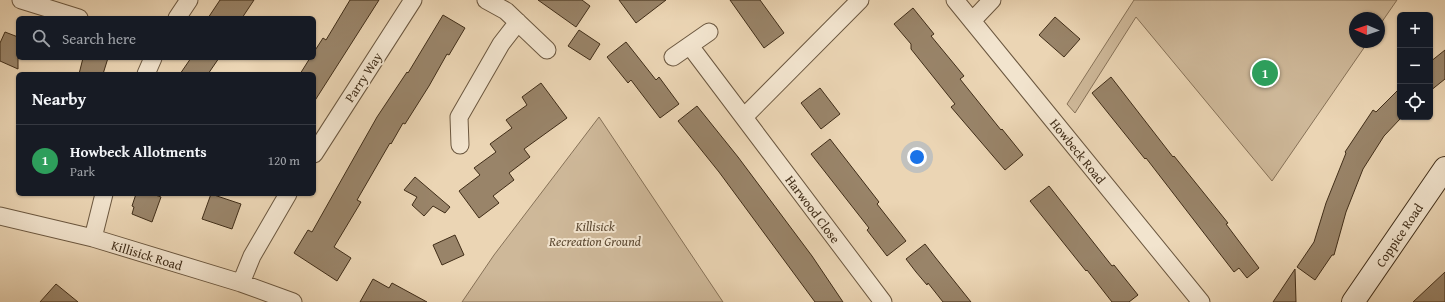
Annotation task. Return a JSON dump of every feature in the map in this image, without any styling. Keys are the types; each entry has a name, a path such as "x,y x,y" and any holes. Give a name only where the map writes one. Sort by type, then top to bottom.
{"street":[{"path":"21,0 73,16"},
{"path":"178,16 189,0"},
{"name":"Parry Way","path":"316,151 413,0"},
{"path":"486,0 506,11 547,50"},
{"path":"744,117 860,0"},
{"name":"Howbeck Road","path":"954,0 1201,302"},
{"path":"972,21 992,0"},
{"path":"460,146 459,117 501,44 518,22"},
{"path":"673,57 709,32"},
{"name":"Harwood Close","path":"690,46 883,302"},
{"path":"147,72 152,60"},
{"name":"Coppice Road","path":"1353,302 1445,168"},
{"path":"93,238 104,196"},
{"path":"241,283 252,256 287,196"},
{"name":"Killisick Road","path":"0,216 93,238 241,283 292,302"}],"green space":[{"path":"1134,0 1397,0 1385,17 1385,12 1349,12 1349,48 1364,48 1272,181 1136,17 1075,113 1067,104"},
{"name":"Killisick Recreation Ground","path":"599,117 723,302 462,302 494,255"}],"building":[{"path":"220,0 254,0 243,16 209,16"},
{"path":"350,0 379,0 316,99 316,72 301,72 309,60 316,60 316,49 323,38 326,40"},
{"path":"538,0 582,0 590,6 576,27"},
{"path":"619,0 666,0 636,23"},
{"path":"730,0 760,0 784,33 764,48"},
{"path":"913,8 934,34 931,36 964,76 960,79 1023,155 1005,170 951,107 955,104 911,49 911,44 894,24"},
{"path":"443,15 465,28 449,55 447,54 405,124 403,123 391,144 390,143 357,200 361,202 334,247 351,258 337,281 294,253 308,230 312,232 377,117 407,72 408,73"},
{"path":"1055,17 1080,39 1064,57 1039,35"},
{"path":"579,30 600,44 590,60 568,46"},
{"path":"5,32 16,36 16,60 18,60 18,69 0,61 0,43"},
{"path":"626,42 656,80 659,77 679,104 660,118 631,80 628,83 607,57"},
{"path":"1445,50 1445,79 1433,89 1433,84 1433,60"},
{"path":"82,60 107,60 104,72 80,72"},
{"path":"190,60 218,60 209,72 181,72"},
{"path":"1111,77 1173,157 1174,156 1228,223 1226,224 1259,268 1247,278 1239,268 1234,272 1146,158 1145,159 1092,93"},
{"path":"541,83 567,118 524,149 530,157 509,173 514,180 493,196 499,203 479,218 459,191 480,175 474,168 496,152 490,144 512,128 506,120 527,105 522,97"},
{"path":"820,88 840,114 821,129 801,103"},
{"path":"1397,91 1397,120 1399,120 1384,136 1363,169 1346,212 1334,255 1332,255 1315,280 1297,267 1314,242 1326,203 1346,153 1345,152 1373,110 1376,112"},
{"path":"697,106 738,157 812,256 843,302 815,302 719,172 678,121"},
{"path":"830,139 879,202 877,204 906,241 887,256 867,230 869,228 811,154"},
{"path":"415,177 450,207 445,213 433,206 424,216 412,205 417,197 404,190"},
{"path":"1049,186 1112,266 1114,265 1138,295 1129,302 1112,302 1030,201"},
{"path":"135,196 161,197 152,222 132,214 134,207 132,206"},
{"path":"210,196 217,196 241,204 232,229 202,219"},
{"path":"455,235 464,255 442,265 433,245"},
{"path":"925,244 971,302 943,302 928,283 927,285 916,272 906,259"},
{"path":"1295,269 1296,302 1273,302"},
{"path":"1445,272 1445,302 1413,302"},
{"path":"373,279 389,288 392,283 427,302 360,302"},
{"path":"56,284 78,302 40,302"}],"place":[{"name":"Howbeck Allotments","path":"1265,73"}]}
